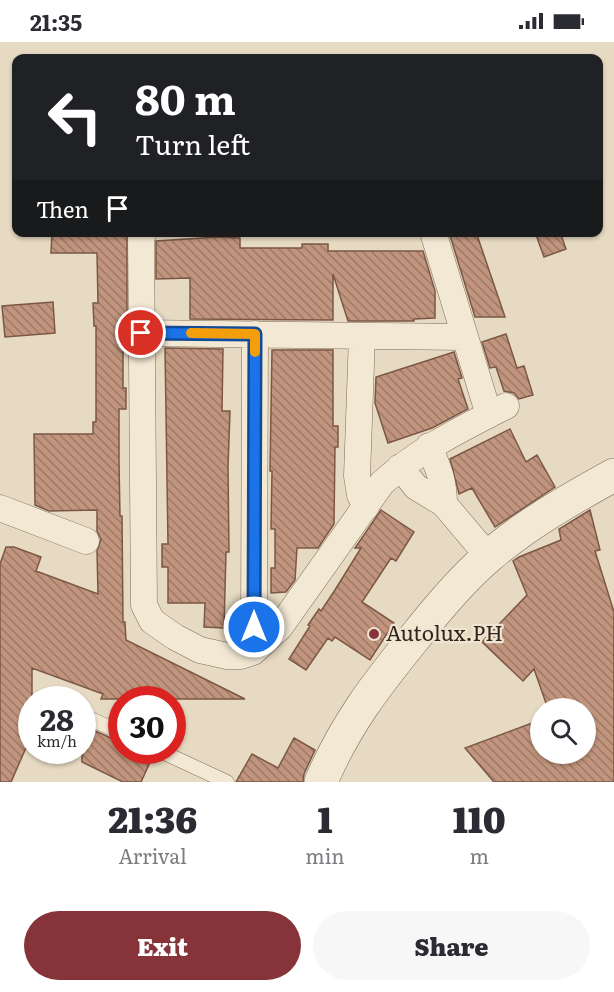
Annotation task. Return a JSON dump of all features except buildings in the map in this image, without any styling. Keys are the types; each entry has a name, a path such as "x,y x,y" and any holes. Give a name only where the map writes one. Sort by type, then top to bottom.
{"street":[{"path":"141,237 144,605 152,621 175,637 200,650 227,656 241,656 253,652 280,627 382,483 429,446 497,411 464,337 434,237"},
{"path":"141,333 464,337"},
{"path":"255,334 254,627 263,643"},
{"path":"362,336 357,476 360,495 366,507"},
{"path":"429,446 440,469 444,486 444,504"},
{"path":"400,467 416,487 444,504 488,556"},
{"path":"321,782 346,729 370,692 446,599 488,556 574,496 614,474"},
{"path":"0,508 86,541"}],"lane":[{"path":"186,763 227,782"}],"slow traffic":[{"path":"191,333 255,334 255,352"}],"place":[{"name":"Autolux.PH","path":"374,634"}],"route":[{"path":"141,333 255,334 254,627"}]}
